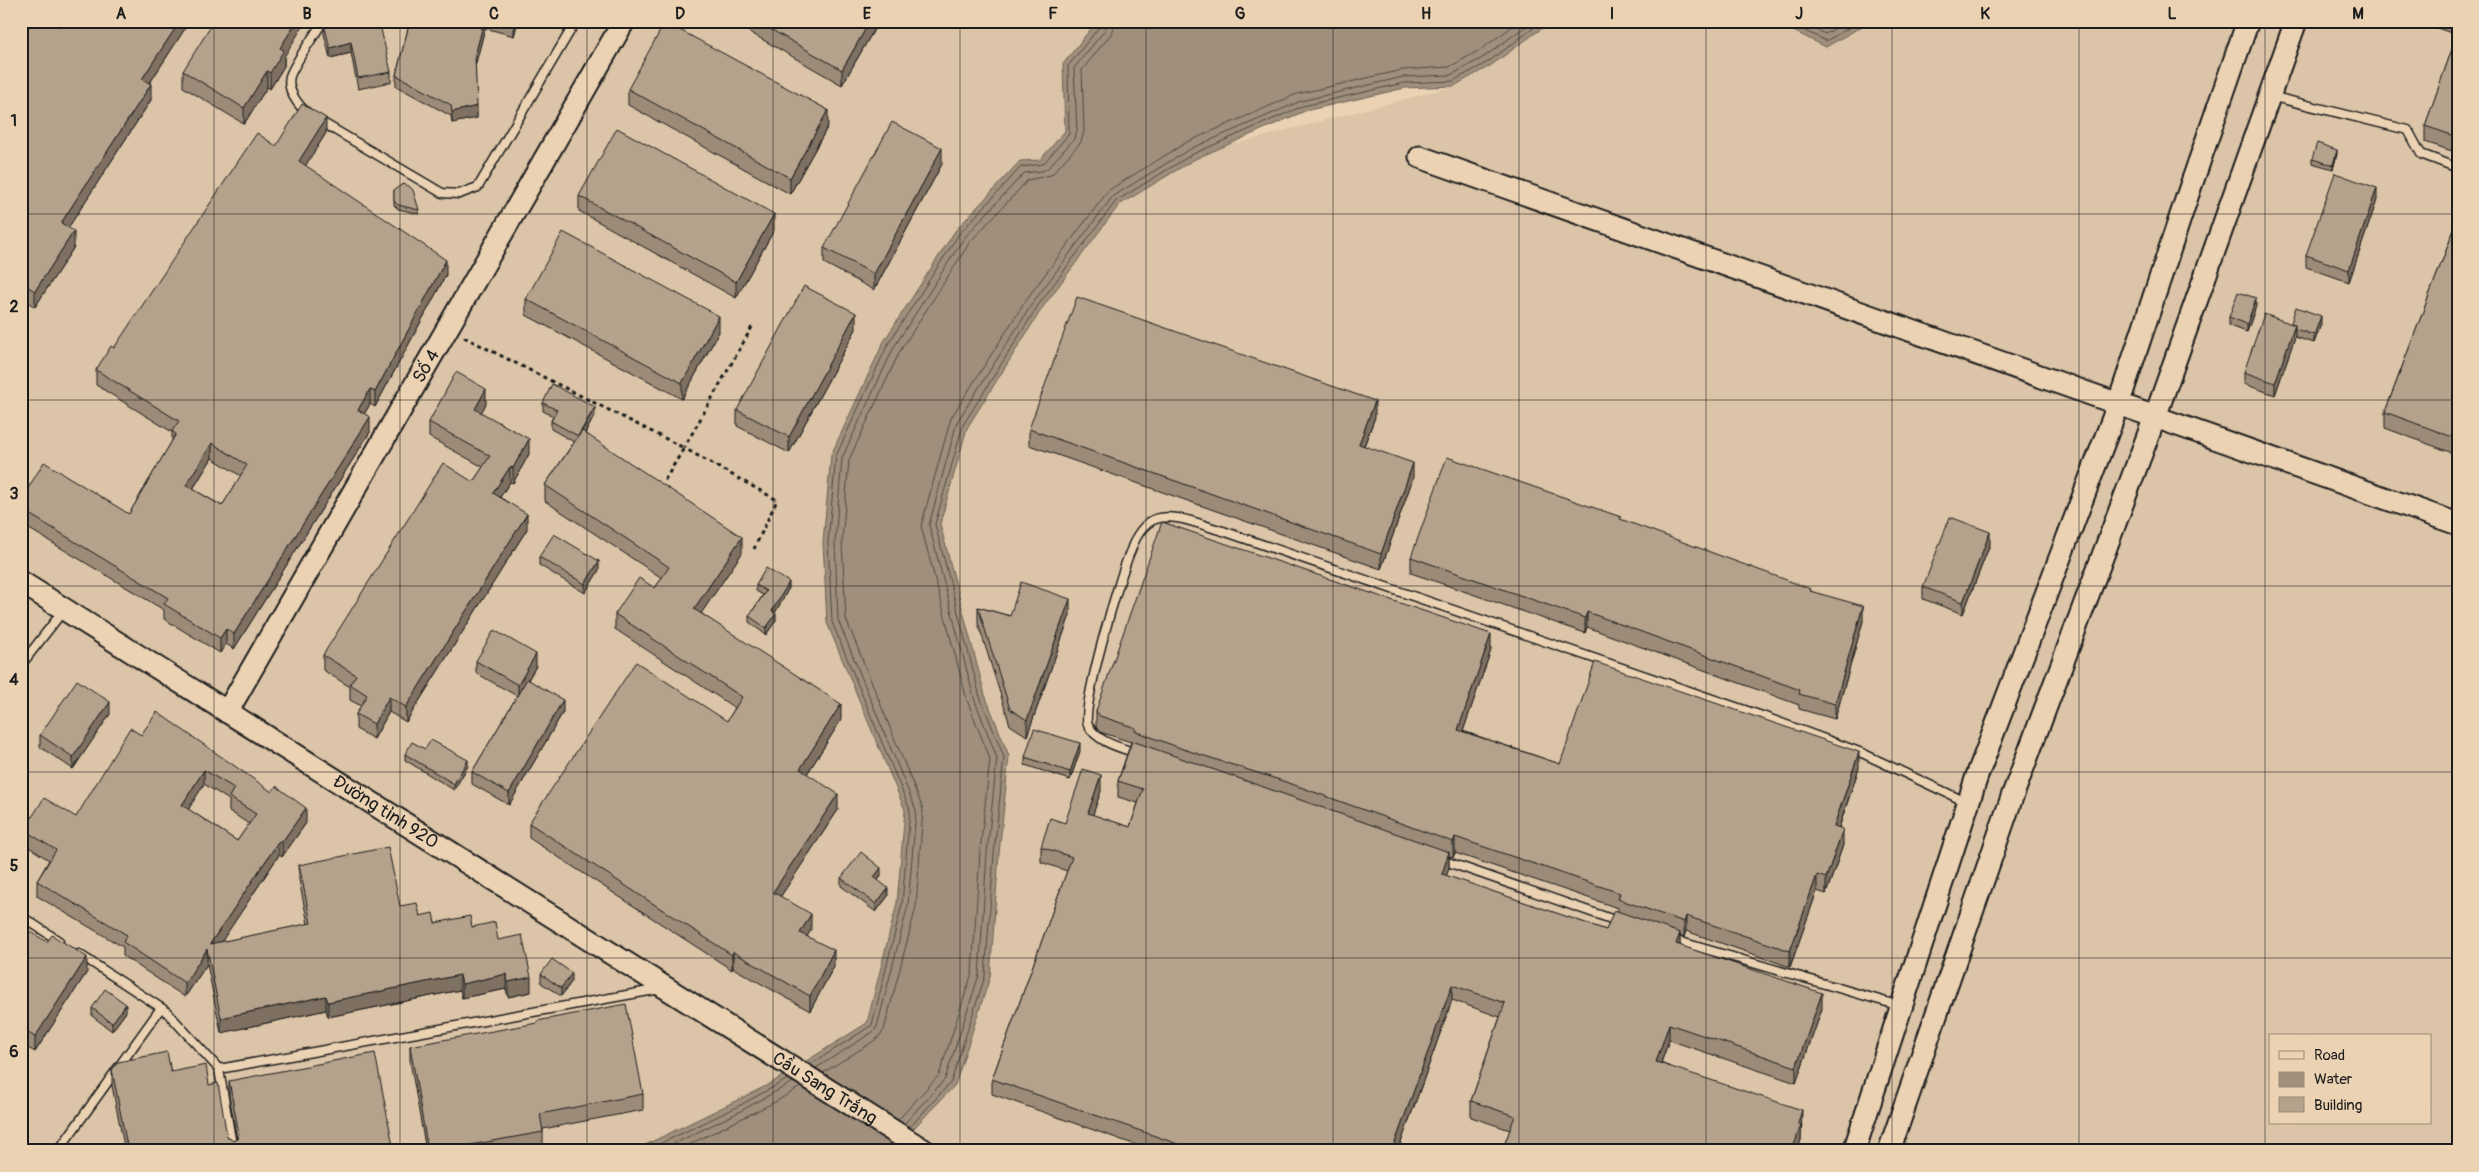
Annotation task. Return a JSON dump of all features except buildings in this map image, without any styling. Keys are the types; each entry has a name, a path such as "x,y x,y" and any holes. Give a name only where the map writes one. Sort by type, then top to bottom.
{"street":[{"name":"Số 4","path":"227,712 624,21"},
{"path":"1854,1151 1968,804 2118,404 2248,21"},
{"path":"1889,1151 2012,797 2155,418 2268,95 2296,21"},
{"path":"1420,157 2458,524"},
{"name":"Đường tỉnh 920","path":"21,582 751,1042"},
{"name":"Cầu Sang Trắng","path":"751,1042 925,1151"}],"lane":[{"path":"323,21 290,77 291,91 300,108 442,193 459,194 478,187 576,21"},
{"path":"559,21 571,30"},
{"path":"2268,95 2408,130 2421,154 2458,168"},
{"path":"1146,757 1098,738 1087,724 1086,712 1092,680 1130,550 1143,527 1164,517 1223,531 1765,717 1862,753 1968,804"},
{"path":"21,666 64,609"},
{"path":"1433,857 1631,925"},
{"path":"21,916 161,1008 219,1069 233,1151"},
{"path":"1659,935 1716,954 1902,1007"},
{"path":"219,1069 665,988"},
{"path":"58,1151 161,1008"}],"path":[{"path":"663,483 752,327"},
{"path":"448,328 684,448 778,500 754,549"}],"shaded area":[{"path":"21,21 1101,21 1238,143 1454,86 1490,66 1552,21 1773,21 1826,47 1871,21 2458,21 2458,1151 21,1151"}],"water":[{"path":"1097,21 1552,21 1490,66 1454,86 1405,88 1305,111 1195,159 1119,205 1043,307 967,428 940,524 985,695 1009,756 999,854 990,977 955,1085 892,1151 633,1151 768,1085 867,1023 897,903 905,810 827,623 823,542 831,455 884,341 955,231 1020,161 1040,160 1065,131 1063,64"},
{"path":"1773,21 1871,21 1826,47"}]}
